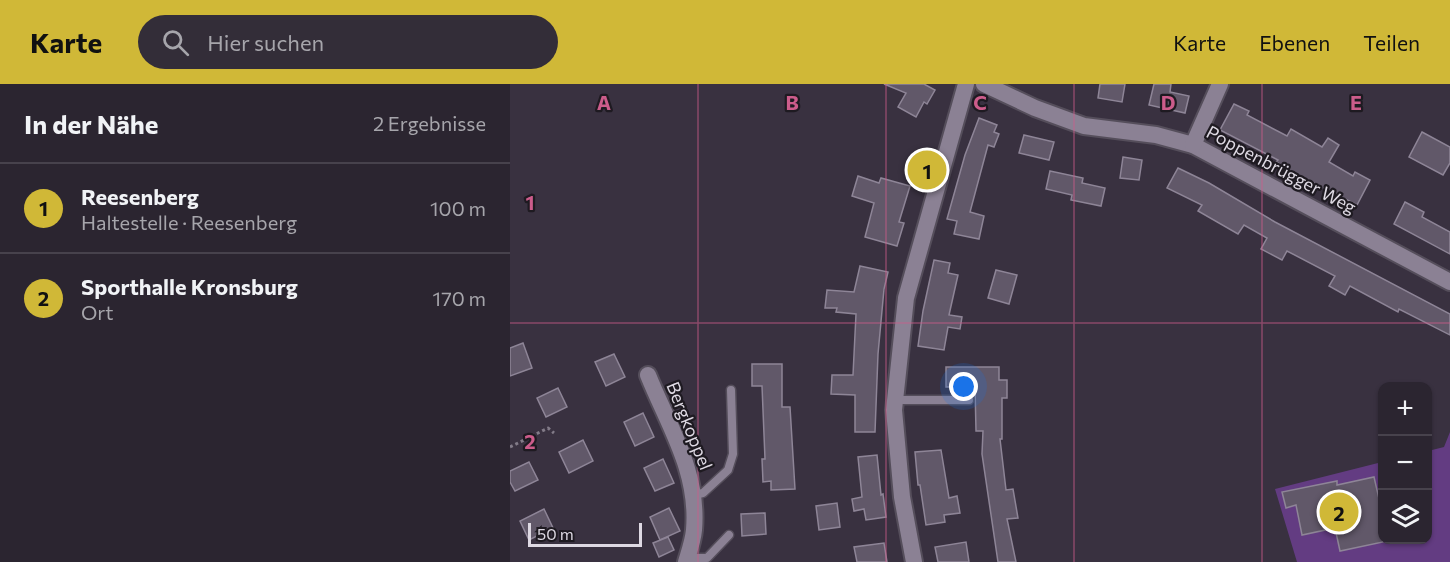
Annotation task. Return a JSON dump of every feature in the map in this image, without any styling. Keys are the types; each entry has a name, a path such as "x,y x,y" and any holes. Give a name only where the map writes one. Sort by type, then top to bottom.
{"street":[{"path":"914,562 902,497 894,410 906,298 966,84"},
{"name":"Poppenbrügger Weg","path":"984,84 1035,108 1084,126 1156,135 1193,145 1450,282"},
{"path":"1193,145 1220,84"},
{"name":"Bergkoppel","path":"648,375 687,465 694,495 694,531 687,560"}],"lane":[{"path":"694,495 703,493 728,470 733,454 730,390"},
{"path":"895,400 969,399"},
{"path":"687,560 708,560 729,535"}],"path":[{"path":"510,447 548,428 554,432"}],"shaded area":[{"path":"1450,432 1450,562 1297,562 1275,489 1378,463 1378,544 1432,544 1432,450 1444,447"}],"building":[{"path":"884,84 924,84 935,90 927,104 924,102 916,117 898,107 906,93"},
{"path":"1100,84 1125,84 1122,102 1098,98"},
{"path":"1154,84 1171,84 1170,92 1189,96 1185,113 1149,105"},
{"path":"1234,104 1249,111 1247,115 1287,136 1291,129 1322,147 1328,138 1339,145 1329,162 1353,176 1355,172 1370,180 1357,205 1292,172 1276,162 1278,160 1220,130"},
{"path":"979,118 997,125 994,132 999,134 994,147 988,145 970,212 984,216 979,239 954,234 957,221 947,219 965,155"},
{"path":"1422,132 1450,147 1450,163 1443,175 1409,157"},
{"path":"1024,135 1054,142 1049,160 1019,153"},
{"path":"1123,157 1142,160 1139,180 1120,178"},
{"path":"1178,168 1450,314 1450,335 1399,309 1398,312 1350,286 1345,295 1329,286 1335,276 1287,251 1282,260 1261,249 1267,238 1244,225 1238,234 1198,211 1202,205 1167,188"},
{"path":"1050,171 1083,178 1082,183 1105,188 1101,206 1071,200 1072,195 1046,189"},
{"path":"858,176 879,183 881,178 910,186 899,222 904,223 897,246 865,237 874,203 852,196"},
{"path":"1405,202 1424,212 1422,217 1450,232 1450,254 1394,224"},
{"path":"934,260 950,263 948,273 958,275 949,315 962,317 960,329 948,327 944,350 918,346"},
{"path":"860,266 888,272 884,289 878,354 875,432 855,432 855,395 831,394 832,375 853,375 856,314 836,312 837,308 825,308 827,290 854,292"},
{"path":"996,270 1017,275 1009,304 988,298"},
{"path":"523,343 532,368 510,376 510,348"},
{"path":"614,354 625,377 606,386 595,362"},
{"path":"752,364 782,364 782,407 790,407 795,489 771,490 771,481 763,482 762,459 765,459 762,386 752,386"},
{"path":"946,367 999,367 999,380 1007,380 1007,398 1002,398 1002,439 1000,439 1006,490 1013,489 1018,518 1007,519 1016,562 998,562 982,454 983,431 976,431 975,387 946,387"},
{"path":"558,388 567,407 546,417 537,398"},
{"path":"643,413 654,437 635,446 624,422"},
{"path":"583,440 593,461 569,473 559,452"},
{"path":"941,450 949,498 957,496 960,513 944,515 945,522 926,525 920,485 918,485 915,452"},
{"path":"877,455 886,517 866,520 864,509 854,511 852,499 862,497 858,457"},
{"path":"663,459 674,483 655,491 644,468"},
{"path":"529,462 538,480 515,491 510,482 510,471"},
{"path":"1374,477 1378,494 1378,543 1340,551 1335,528 1302,535 1296,505 1286,508 1282,492 1337,481 1337,485"},
{"path":"837,503 840,527 819,530 816,506"},
{"path":"669,508 680,531 660,540 650,517"},
{"path":"544,509 553,528 529,540 520,521"},
{"path":"765,513 766,534 742,536 741,514"},
{"path":"668,537 674,550 659,557 653,543"},
{"path":"966,542 969,562 938,562 935,547"},
{"path":"884,543 887,562 857,562 854,547"}],"place":[{"name":"Reesenberg","path":"927,170"},
{"name":"Sporthalle Kronsburg","path":"1339,512"}]}
